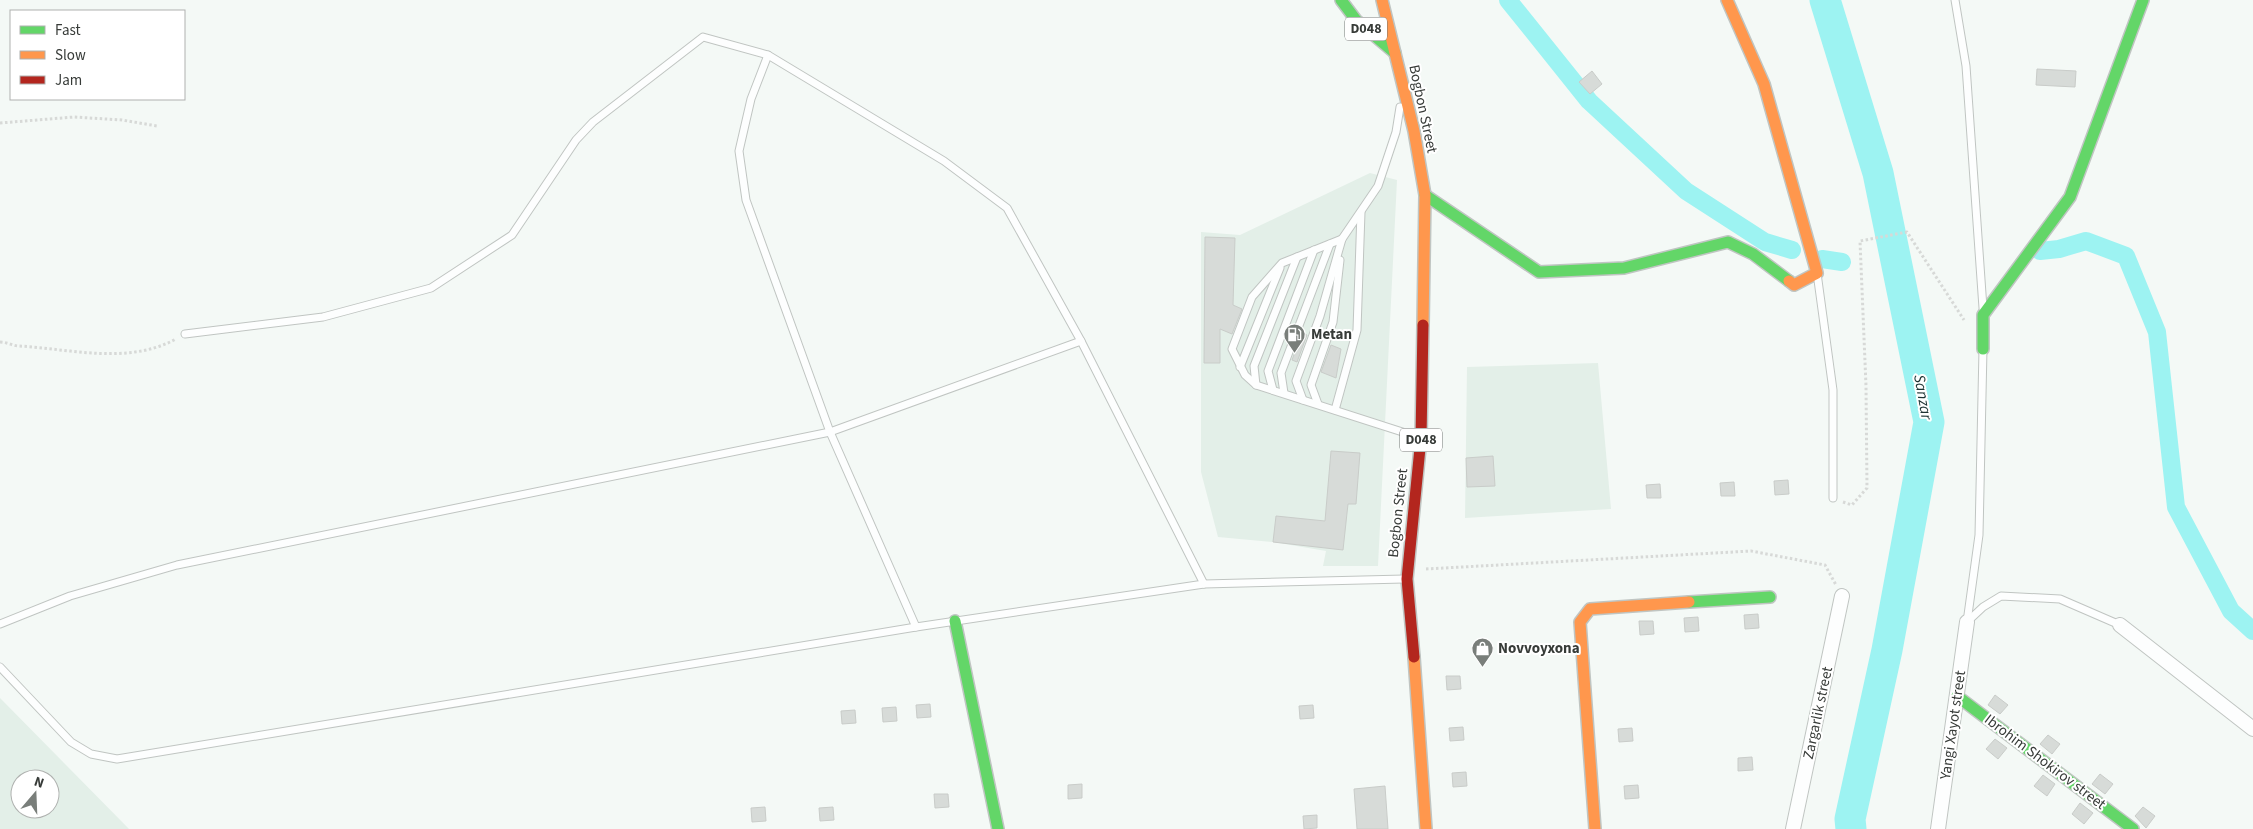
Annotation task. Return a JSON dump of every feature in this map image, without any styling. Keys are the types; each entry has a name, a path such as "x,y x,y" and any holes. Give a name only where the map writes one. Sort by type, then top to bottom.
{"street":[{"name":"D048","path":"1341,0 1356,20 1395,53"},
{"name":"D048","path":"1382,0 1395,53"},
{"path":"1425,195 1539,272 1624,268 1728,242 1753,254 1794,285 1817,273 1764,84 1727,0"},
{"path":"1983,349 1983,315 2070,197 2143,0"},
{"name":"Bogbon Street","path":"1395,53 1404,87 1425,195 1421,438 1407,574 1426,829"},
{"name":"Zargarlik street","path":"1793,829 1842,596"},
{"path":"1595,829 1580,622 1590,609 1770,597"},
{"path":"954,621 998,829"},
{"name":"Yangi Xayot street","path":"1938,829 1967,622"},
{"path":"2120,625 2253,729"},
{"name":"Ibrohim Shokirov street","path":"1957,696 2133,829"}],"lane":[{"path":"1954,0 1966,66 1983,315"},
{"path":"185,334 323,316 431,288 512,235 576,140 593,122 703,37 768,55 944,162 1006,208 1081,341 1204,584"},
{"path":"768,55 751,99 739,151 746,200 830,432 916,627"},
{"path":"1304,400 1296,380 1320,316 1342,239 1378,186 1396,132 1404,87"},
{"path":"1335,410 1357,330 1361,211"},
{"path":"1342,239 1282,263 1252,297 1232,349 1240,367 1256,385 1421,438"},
{"path":"1318,404 1311,385 1333,322 1342,239"},
{"path":"1284,393 1281,373 1330,244"},
{"path":"1273,390 1268,371 1314,250"},
{"path":"1256,385 1254,366 1297,257"},
{"path":"1240,367 1282,263"},
{"path":"1817,273 1832,390 1833,498"},
{"path":"0,624 70,596 177,565 830,432 1081,341"},
{"path":"1967,622 1980,535 1983,349"},
{"path":"0,667 71,742 91,754 117,759 916,627 1204,584 1407,574"},
{"path":"1967,622 1983,607 2001,596 2060,599 2120,625"}],"path":[{"path":"0,123 74,117 122,120 157,126"},
{"path":"1833,498 1852,505 1867,488 1866,386 1860,241 1907,232 1967,324"},
{"path":"0,342 77,352 126,353 161,347 185,334"},
{"path":"1407,574 1751,551 1825,565 1842,596"}],"shaded area":[{"name":"Metan","path":"1370,173 1397,180 1378,566 1323,566 1326,551 1273,542 1218,537 1201,472 1201,232 1240,235"},
{"path":"1598,363 1611,509 1465,518 1467,367"},
{"path":"0,698 129,829 0,829"}],"building":[{"path":"2037,69 2076,71 2075,87 2036,85"},
{"path":"1592,71 1602,84 1590,94 1579,82"},
{"path":"1205,237 1235,238 1233,305 1242,309 1232,334 1220,329 1220,363 1204,363"},
{"path":"1302,333 1307,335 1297,362 1292,360"},
{"path":"1331,345 1341,349 1336,378 1321,372"},
{"path":"1331,451 1360,453 1356,504 1348,504 1343,550 1273,542 1276,516 1325,521"},
{"path":"1493,456 1495,486 1467,487 1466,458"},
{"path":"1788,480 1789,494 1775,495 1774,481"},
{"path":"1734,482 1735,496 1721,496 1720,483"},
{"path":"1660,484 1661,498 1647,498 1646,485"},
{"path":"1758,614 1759,628 1745,629 1744,615"},
{"path":"1698,617 1699,631 1685,632 1684,618"},
{"path":"1639,621 1653,621 1654,634 1640,635"},
{"path":"1446,676 1460,676 1461,689 1447,690"},
{"path":"1995,695 2008,705 2000,714 1988,705"},
{"path":"930,704 931,717 917,718 916,705"},
{"path":"1313,705 1314,718 1300,719 1299,706"},
{"path":"896,707 897,721 883,722 882,708"},
{"path":"855,710 856,723 842,724 841,711"},
{"path":"1463,727 1464,740 1450,741 1449,728"},
{"path":"1632,728 1633,741 1619,742 1618,729"},
{"path":"2048,735 2060,744 2052,754 2040,744"},
{"path":"1995,739 2007,748 1998,759 1986,749"},
{"path":"1752,757 1753,770 1738,771 1738,758"},
{"path":"1466,772 1467,786 1453,787 1452,773"},
{"path":"2100,774 2113,784 2105,794 2092,784"},
{"path":"2043,775 2055,784 2047,796 2034,786"},
{"path":"1082,784 1082,798 1068,799 1068,785"},
{"path":"1638,785 1639,798 1625,799 1624,786"},
{"path":"1385,786 1388,829 1357,829 1354,789"},
{"path":"934,794 948,794 949,807 935,808"},
{"path":"2080,803 2093,813 2084,824 2072,814"},
{"path":"765,807 766,821 752,822 751,808"},
{"path":"833,807 834,820 820,821 819,808"},
{"path":"2143,807 2155,816 2146,828 2135,816"},
{"path":"1317,815 1317,828 1304,829 1303,816"}],"waterway":[{"path":"1508,0 1589,101 1686,191 1765,242 1792,250"},
{"name":"Sanzar","path":"1825,0 1878,173 1929,422 1887,650 1850,819 1851,829"},
{"path":"2040,251 2059,249 2086,241 2126,256 2157,332 2176,507 2231,611 2253,631"},
{"path":"1822,259 1842,262"}],"traffic: fast":[{"path":"1341,0 1356,20 1395,53"},
{"path":"1983,349 1983,315 2070,197 2143,0"},
{"path":"1425,195 1539,272 1624,268 1728,242 1753,254 1789,281"},
{"path":"1689,602 1770,597"},
{"path":"955,621 998,829"},
{"path":"1957,696 2133,829"}],"traffic: slow":[{"path":"1382,0 1414,131 1425,195 1423,325"},
{"path":"1727,0 1764,84 1817,273 1794,285 1789,281"},
{"path":"1595,829 1580,622 1590,609 1689,602"},
{"path":"1414,657 1426,829"}],"traffic: jam":[{"path":"1414,657 1407,579 1421,438 1423,325"}],"place":[{"name":"Metan","path":"1295,353"},
{"name":"Novvoyxona","path":"1482,667"}]}
